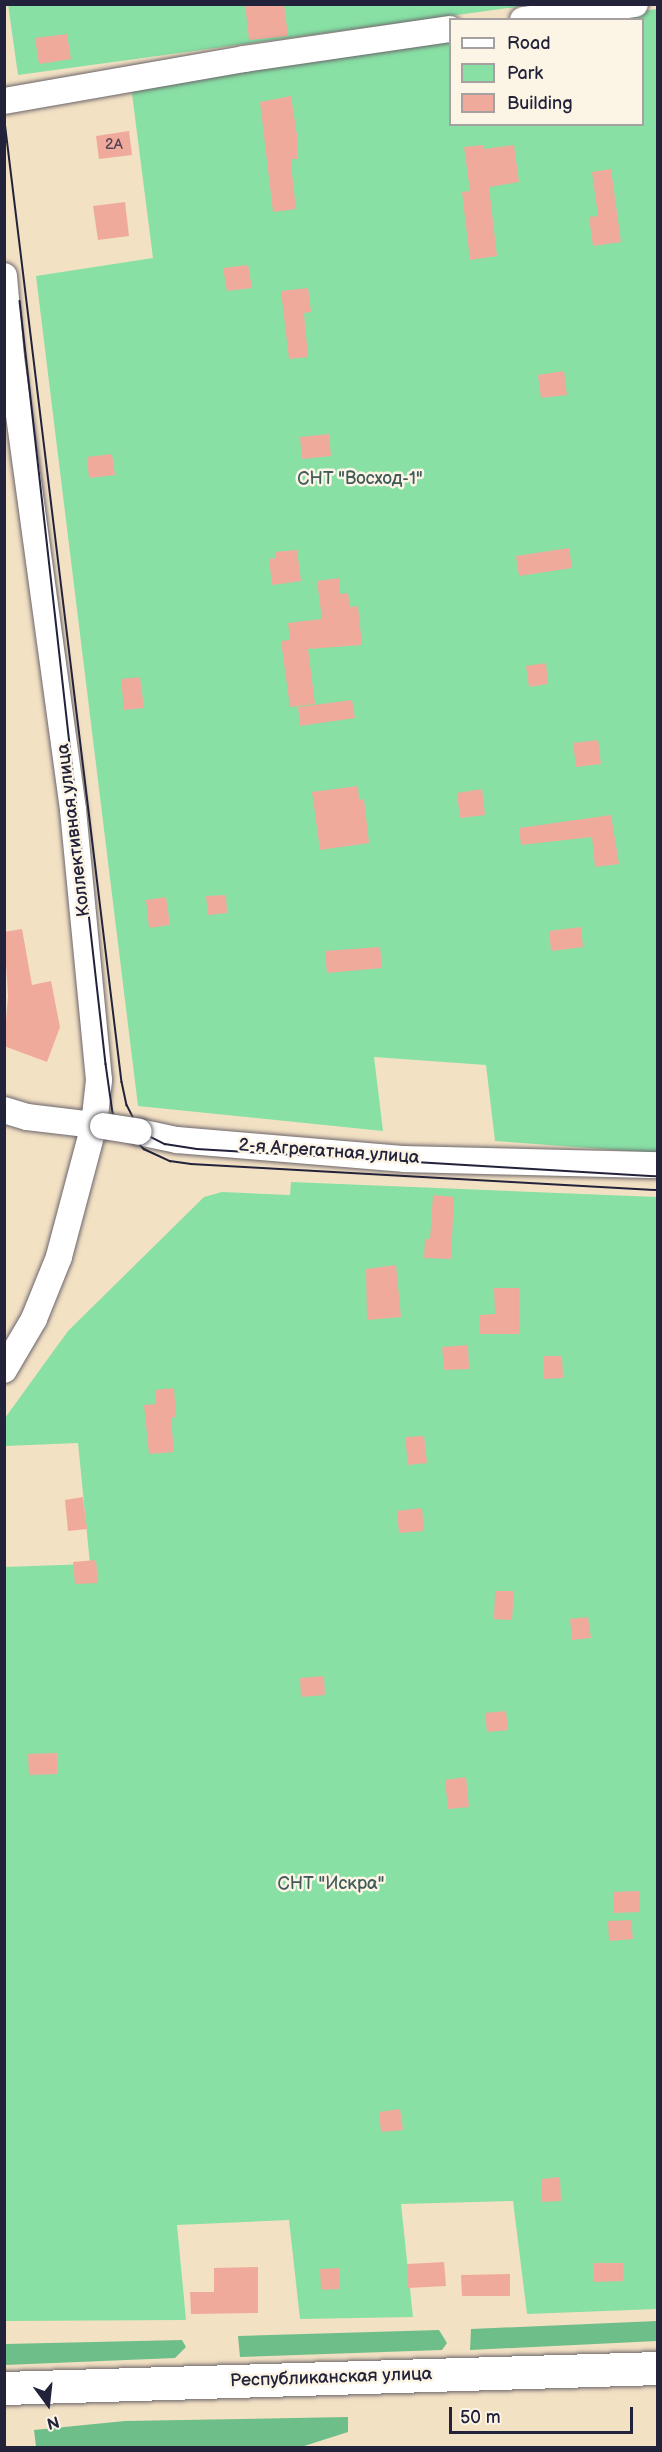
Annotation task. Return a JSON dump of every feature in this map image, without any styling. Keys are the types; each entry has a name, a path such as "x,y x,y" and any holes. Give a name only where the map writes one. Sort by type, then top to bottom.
{"main road":[{"name":"Республиканская улица","path":"4,2388 657,2368"}],"street":[{"path":"537,18 635,4"},
{"path":"14,99 244,59 449,29"},
{"name":"Коллективная улица","path":"4,276 11,357 73,810 99,1080 98,1126 59,1257 34,1319 4,1370"},
{"name":"2-я Агрегатная улица","path":"4,1110 27,1117 139,1132 177,1140 385,1158 657,1166"}],"green space":[{"path":"8,4 531,5 18,75"},
{"name":"СНТ \"Восход-1\"","path":"657,9 657,1153 495,1141 486,1065 374,1057 383,1131 138,1106 36,276 153,258 131,86 449,39 449,126 644,126 644,18 595,18"},
{"name":"СНТ \"Искра\"","path":"291,1182 657,1197 657,2309 527,2314 513,2201 401,2204 413,2317 300,2319 289,2220 177,2225 186,2320 5,2321 4,1567 90,1564 78,1443 5,1446 5,1418 68,1331 204,1197 222,1192 290,1195"},
{"path":"657,2321 657,2341 470,2350 471,2329"},
{"path":"439,2330 447,2343 442,2350 240,2357 238,2336"},
{"path":"182,2340 186,2347 175,2358 5,2365 5,2344"},
{"path":"348,2417 348,2432 298,2448 36,2447 34,2430 125,2421"}],"building":[{"path":"245,4 284,4 288,36 249,40"},
{"path":"67,34 71,59 39,64 35,38"},
{"path":"291,96 297,135 297,159 292,159 291,164 296,209 273,212 260,102"},
{"path":"129,131 132,155 99,159 96,136"},
{"path":"483,145 484,149 514,145 519,182 489,187 497,256 470,260 462,192 470,191 464,147"},
{"path":"611,169 621,242 593,246 589,217 598,216 592,172"},
{"path":"125,202 129,236 98,240 93,206"},
{"path":"248,265 252,288 227,291 223,268"},
{"path":"308,288 311,312 304,313 308,357 289,359 281,291"},
{"path":"564,371 567,395 541,398 538,375"},
{"path":"329,434 331,456 302,459 300,437"},
{"path":"112,454 115,475 89,478 87,457"},
{"path":"569,548 572,568 519,576 516,556"},
{"path":"297,550 301,581 272,585 269,559 276,558 275,552"},
{"path":"339,578 340,594 348,593 350,607 358,606 362,645 308,649 315,704 290,707 281,641 290,640 288,623 322,619 317,581"},
{"path":"546,663 548,684 529,687 526,666"},
{"path":"140,677 144,708 124,710 121,679"},
{"path":"352,700 355,718 300,726 298,707"},
{"path":"598,740 601,764 576,767 573,743"},
{"path":"358,786 359,800 364,799 369,843 320,850 312,792"},
{"path":"482,789 485,815 460,818 457,793"},
{"path":"611,815 619,864 595,867 592,837 521,845 519,828"},
{"path":"226,895 227,913 208,915 206,896"},
{"path":"166,897 170,925 149,928 146,900"},
{"path":"581,927 583,947 551,951 549,931"},
{"path":"22,929 32,985 51,981 60,1027 47,1062 4,1046 8,996 4,932"},
{"path":"380,947 382,968 327,973 325,951"},
{"path":"433,1195 454,1197 451,1259 424,1258 425,1239 430,1239"},
{"path":"396,1265 401,1317 367,1320 366,1269"},
{"path":"494,1288 519,1288 519,1334 480,1334 480,1315 495,1314"},
{"path":"468,1345 469,1369 444,1370 442,1347"},
{"path":"544,1356 562,1356 563,1378 544,1379"},
{"path":"174,1388 176,1417 171,1418 174,1452 149,1454 144,1405 156,1404 155,1390"},
{"path":"424,1436 427,1463 408,1465 405,1437"},
{"path":"83,1497 87,1529 68,1531 65,1500"},
{"path":"422,1508 424,1531 399,1533 397,1511"},
{"path":"96,1560 98,1583 75,1584 73,1562"},
{"path":"495,1591 514,1591 512,1620 494,1619"},
{"path":"588,1617 591,1638 572,1640 570,1619"},
{"path":"324,1676 325,1695 301,1697 300,1678"},
{"path":"506,1711 508,1730 487,1732 485,1713"},
{"path":"57,1753 57,1774 29,1775 28,1754"},
{"path":"466,1777 469,1807 448,1809 445,1780"},
{"path":"639,1891 640,1912 614,1913 613,1892"},
{"path":"631,1920 633,1939 609,1941 608,1921"},
{"path":"400,2109 403,2130 381,2132 379,2112"},
{"path":"560,2177 561,2201 542,2202 541,2179"},
{"path":"444,2262 446,2286 408,2288 407,2264"},
{"path":"594,2263 623,2263 623,2281 594,2282"},
{"path":"258,2267 258,2313 191,2314 190,2292 214,2292 214,2268"},
{"path":"339,2268 340,2289 321,2290 320,2269"},
{"path":"510,2274 510,2296 462,2296 461,2275"}],"tram line":[{"path":"4,113 122,1082 127,1105 141,1132 165,1144 197,1149 658,1176"},
{"path":"20,301 106,1064 113,1113 120,1125 144,1149 170,1161 191,1164 658,1190"}]}
